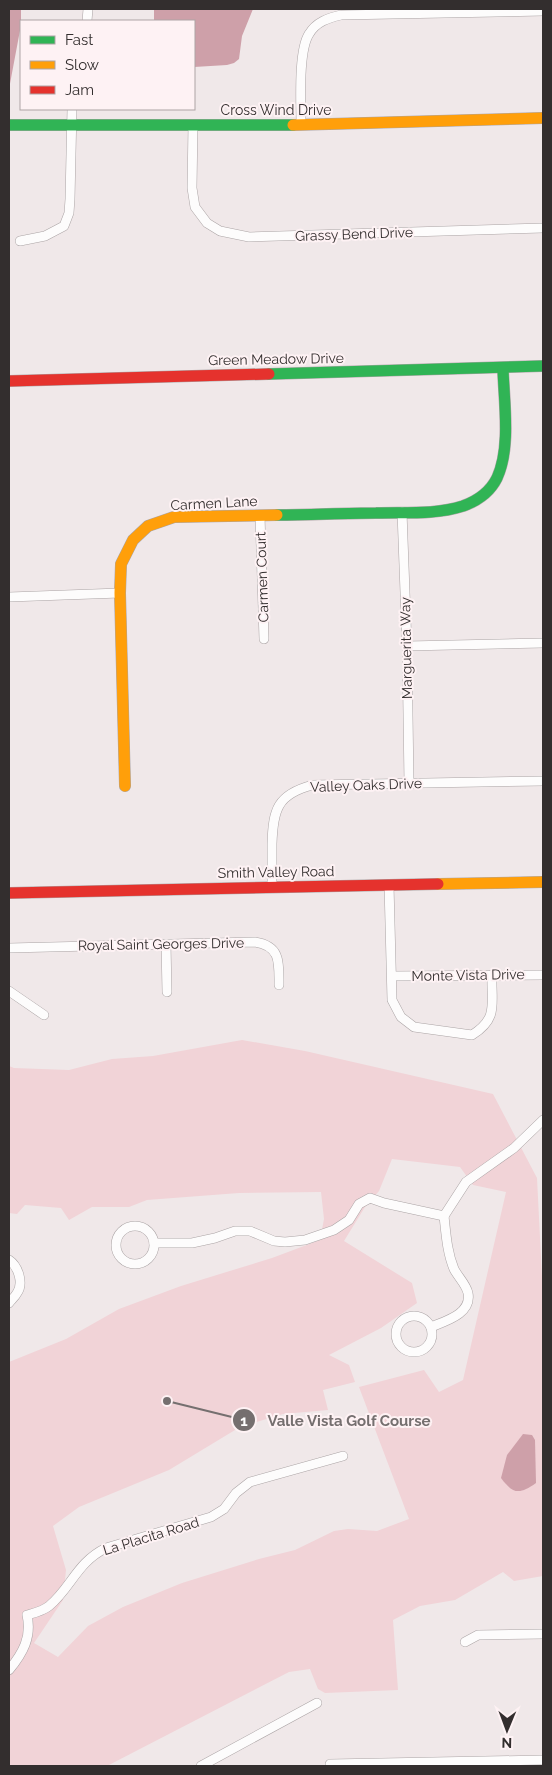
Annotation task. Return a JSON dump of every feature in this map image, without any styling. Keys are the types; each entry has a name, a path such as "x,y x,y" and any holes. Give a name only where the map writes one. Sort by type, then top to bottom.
{"street":[{"path":"301,125 303,50 309,33 316,25 327,18 341,15 543,11"},
{"path":"20,241 45,236 64,226 69,213 70,200 72,110"},
{"name":"Cross Wind Drive","path":"9,125 301,125 543,118"},
{"name":"Grassy Bend Drive","path":"192,125 192,188 195,207 207,223 220,232 249,237 543,228"},
{"name":"Green Meadow Drive","path":"9,381 503,369 543,366"},
{"name":"Carmen Lane","path":"124,786 120,593 121,564 132,540 148,526 174,517 402,512 454,509 469,504 487,492 497,478 504,449 503,369"},
{"name":"Marguerita Way","path":"402,512 407,646 409,783"},
{"name":"Carmen Court","path":"260,516 264,639"},
{"path":"9,597 120,593"},
{"path":"407,646 543,643"},
{"name":"Valley Oaks Drive","path":"272,887 274,815 284,798 294,791 313,785 543,781"},
{"name":"Smith Valley Road","path":"9,893 543,882"},
{"path":"389,885 392,1000 401,1017 414,1027 472,1036 484,1028 491,1016 492,975"},
{"name":"Royal Saint Georges Drive","path":"9,948 263,943 272,948 277,956 279,986"},
{"path":"166,944 167,992"},
{"name":"Monte Vista Drive","path":"392,976 543,975"},
{"path":"9,991 44,1015"},
{"path":"431,1327 454,1317 465,1308 468,1293 454,1270 448,1250 444,1216 466,1182 514,1148 543,1120"},
{"path":"154,1243 192,1243 235,1231 250,1231 285,1242 305,1240 334,1230 349,1220 359,1204 370,1198 384,1203 444,1216"},
{"path":"132,1227 144,1229 154,1243 151,1256 142,1263 135,1264 123,1260 117,1249 118,1237 132,1227"},
{"path":"9,1260 15,1265 20,1276 18,1292 9,1303"},
{"path":"418,1316 424,1318 431,1327 433,1338 428,1347 423,1350 412,1353 406,1351 398,1343 396,1337 398,1326 406,1318 418,1316"},
{"name":"La Placita Road","path":"9,1670 23,1651 27,1642 29,1632 27,1615 48,1607 86,1561 97,1552 211,1517 224,1509 236,1493 250,1482 343,1456"},
{"path":"464,1642 478,1635 543,1634"},
{"path":"201,1766 317,1703"},
{"path":"330,1764 446,1764 543,1760"}],"shaded area":[{"path":"9,9 21,9 20,30 9,89"},
{"path":"154,9 253,9 242,36 239,59 227,65 195,67 195,20 154,20"},
{"path":"242,1040 305,1051 493,1094 537,1178 543,1297 543,1576 514,1581 503,1572 455,1600 420,1606 393,1620 398,1690 325,1693 318,1689 310,1669 289,1672 107,1766 9,1766 9,1362 66,1339 119,1309 181,1286 272,1258 320,1240 324,1219 321,1192 239,1193 147,1200 129,1207 92,1207 69,1220 61,1208 25,1205 17,1214 9,1213 9,1066 14,1068 69,1070 112,1059 153,1056","holes":["392,1159 460,1167 473,1185 506,1192 463,1380 439,1392 424,1370 359,1387 409,1519 377,1531 348,1529 334,1531 295,1550 182,1583 123,1607 88,1626 58,1657 34,1643 63,1600 66,1570 53,1526 79,1507 169,1470 240,1427 283,1414 328,1410 323,1390 355,1382 349,1365 329,1355 381,1328 417,1303 412,1283 344,1241 365,1207 379,1191"]},
{"path":"523,1434 532,1435 535,1440 536,1483 525,1490 517,1491 509,1487 501,1478 507,1455"}],"traffic: fast":[{"path":"9,125 293,125"},
{"path":"269,374 543,366"},
{"path":"277,515 431,512 463,506 478,499 491,488 497,478 504,453 506,425 503,369"}],"traffic: slow":[{"path":"293,125 543,118"},
{"path":"125,786 120,593 121,564 133,540 148,526 174,517 277,515"},
{"path":"438,884 543,882"}],"traffic: jam":[{"path":"9,381 269,374"},
{"path":"9,893 438,884"}],"place":[{"name":"Valle Vista Golf Course","path":"167,1401"}]}
